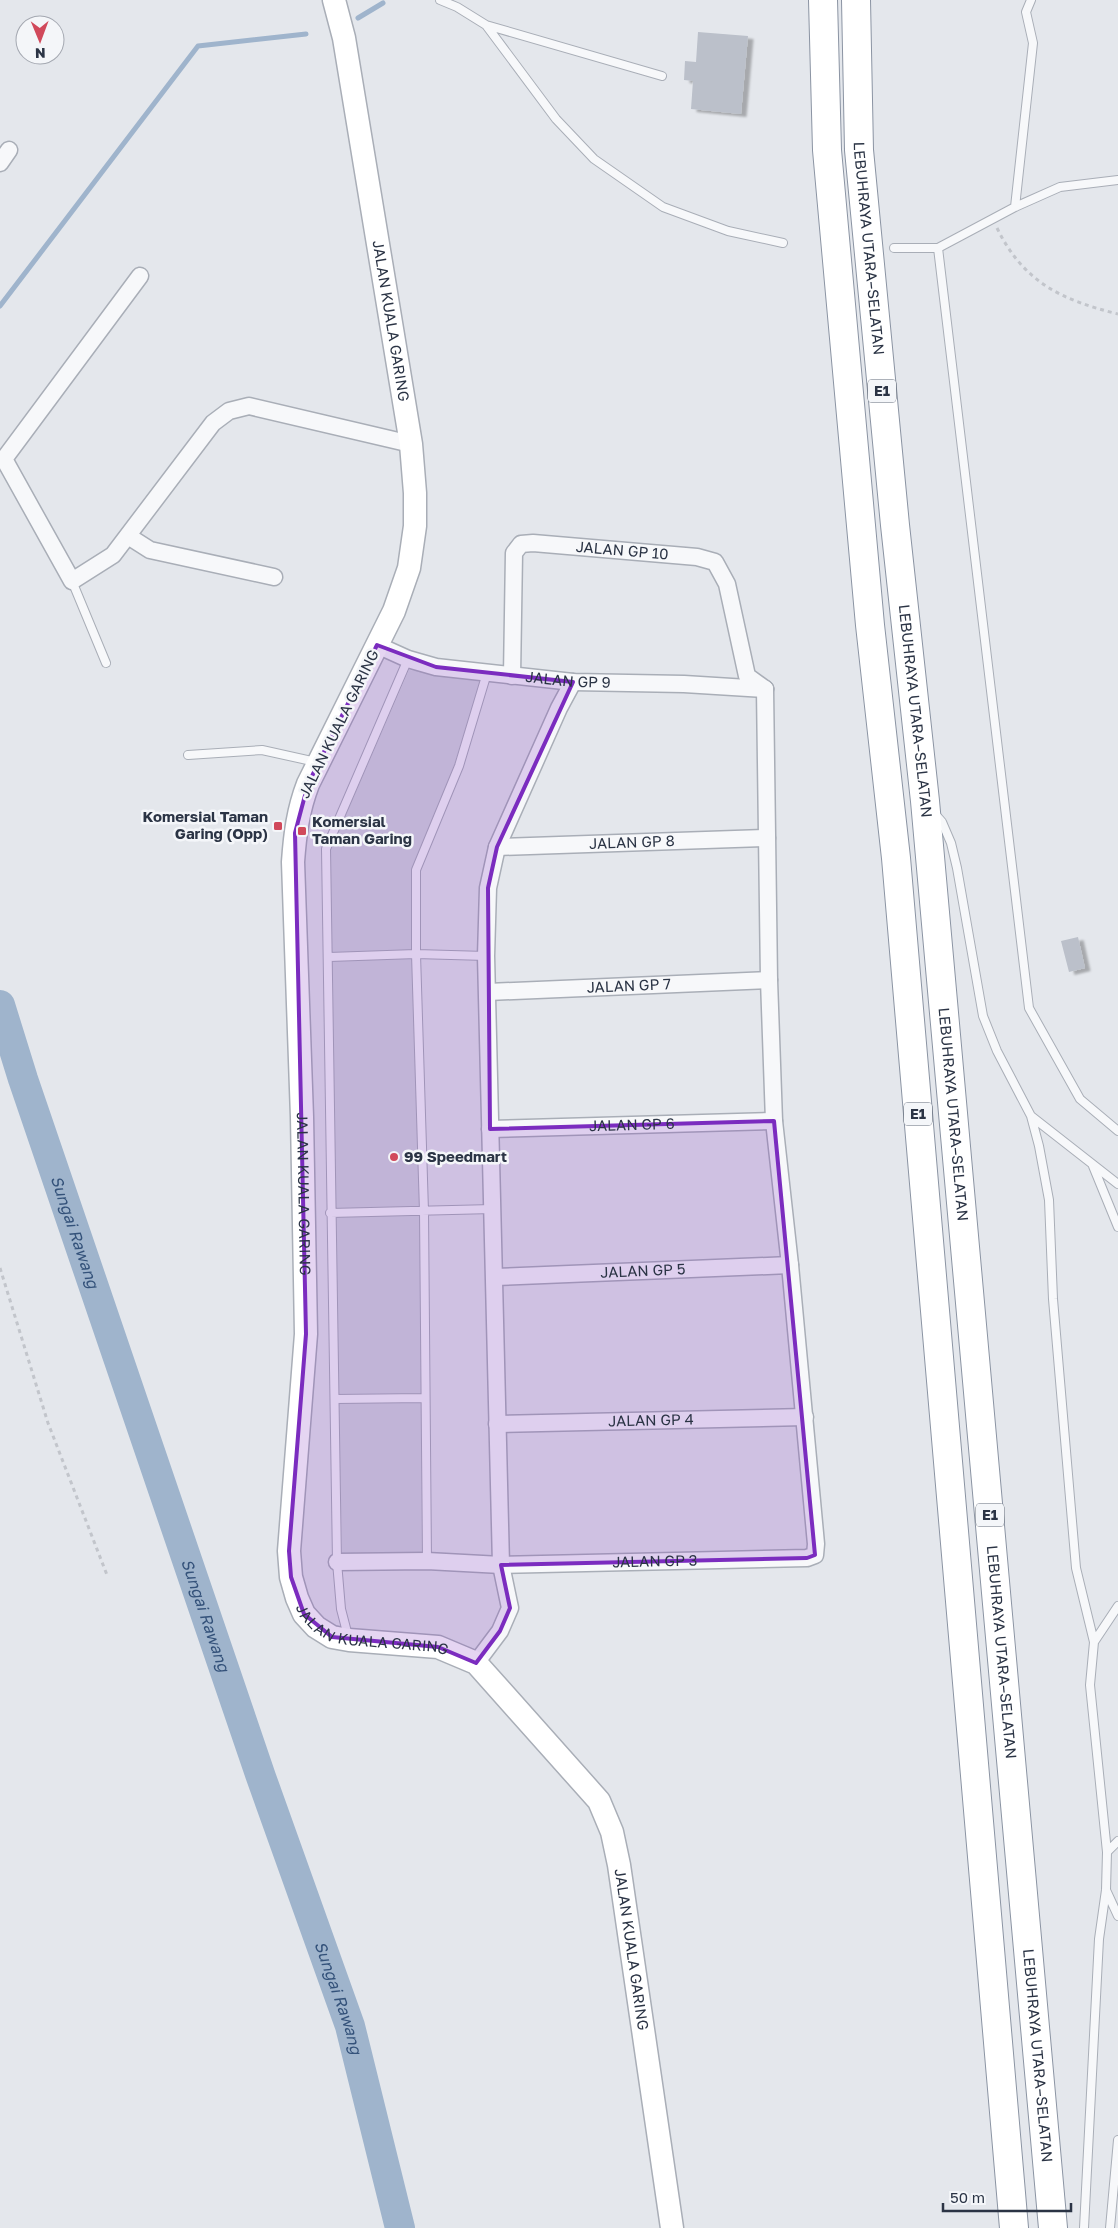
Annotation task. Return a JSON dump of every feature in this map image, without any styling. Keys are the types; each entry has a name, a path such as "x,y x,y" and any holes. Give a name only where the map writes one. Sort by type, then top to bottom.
{"highway":[{"name":"E1","path":"823,0 827,150 870,625 896,858 1014,2228"},
{"name":"LEBUHRAYA UTARA–SELATAN","path":"856,0 859,150 895,525 925,801 1053,2228"}],"street":[{"name":"JALAN KUALA GARING","path":"334,0 344,38 411,444 415,493 415,526 409,568 394,611 318,763 301,804 295,833 293,862 302,1126 306,1334 289,1550 291,1577 304,1614 316,1628 332,1637 438,1647 476,1663 598,1801 612,1832 619,1865 672,2228"},
{"path":"140,276 2,457 72,581 113,555 214,423 229,411 249,406 411,444"},
{"path":"128,536 150,550 274,577"},
{"name":"JALAN GP 10","path":"512,676 514,553 521,544 533,543 697,557 715,562 727,584 746,676 765,689"},
{"name":"JALAN GP 9","path":"377,646 436,668 573,682 684,684 765,689"},
{"path":"476,1663 500,1631 510,1608 500,1565 494,1209 486,956 488,888 497,847 559,708 573,682"},
{"path":"765,689 769,980 774,1121 805,1417"},
{"name":"JALAN GP 8","path":"497,847 767,838"},
{"name":"JALAN GP 7","path":"488,992 769,980"},
{"name":"JALAN GP 6","path":"490,1129 774,1121"},
{"name":"JALAN GP 5","path":"495,1277 790,1265"},
{"name":"JALAN GP 4","path":"497,1424 805,1417"},
{"name":"JALAN GP 3","path":"337,1562 427,1560 500,1565 807,1558 815,1555 816,1544 805,1417"}],"lane":[{"path":"440,0 457,7 486,25 662,76"},
{"path":"1015,207 1033,43 1026,12 1031,0"},
{"path":"486,25 556,119 594,160 663,207 728,231 782,243"},
{"path":"894,248 938,248 1015,207 1060,186 1118,180"},
{"path":"938,248 1029,1008 1080,1099 1118,1131"},
{"path":"72,581 106,662"},
{"path":"349,1640 341,1609 337,1562 330,1213 329,957 326,850 408,659"},
{"path":"427,1560 424,1398 424,1211 416,954 416,870 459,766 487,673"},
{"path":"188,754 262,750 318,763"},
{"path":"925,801 942,822 953,851 984,1016 997,1051 1031,1116 1040,1146 1049,1200 1053,1299 1076,1568 1094,1642 1090,1685 1107,1852 1106,1890 1099,1939 1084,2228"},
{"path":"329,957 416,954 486,956"},
{"path":"1031,1116 1118,1184"},
{"path":"1093,1164 1118,1227"},
{"path":"330,1213 494,1209"},
{"path":"334,1399 424,1398"},
{"path":"1094,1642 1118,1606"},
{"path":"1107,1852 1118,1841"},
{"path":"1106,1890 1118,1916"},
{"path":"1110,2228 1118,2140"}],"path":[{"path":"992,219 1002,238 1023,266 1044,286 1068,299 1118,314"},
{"path":"0,1268 48,1423 108,1575"}],"highlighted area":[{"path":"377,645 436,667 573,682 497,847 488,888 490,1129 774,1121 815,1555 807,1558 501,1565 510,1608 500,1631 476,1663 438,1647 332,1637 304,1614 291,1577 289,1551 306,1334 295,833 308,784"}],"shaded area":[{"path":"409,670 481,679 454,766 412,870 420,1222 422,1554 342,1555 333,1158 330,851"}],"building":[{"path":"698,32 748,36 741,114 691,109 693,81 684,80 685,61 696,62"},
{"path":"1078,937 1085,968 1069,972 1061,941"}],"waterway":[{"path":"358,18 383,3"},
{"path":"0,306 198,46 306,34"},
{"name":"Sungai Rawang","path":"0,1005 23,1079 261,1777 350,2026 400,2228"}],"place":[{"name":"Komersial Taman Garing (Opp)","path":"278,826"},
{"name":"Komersial Taman Garing","path":"302,831"},
{"name":"99 Speedmart","path":"394,1157"}]}
